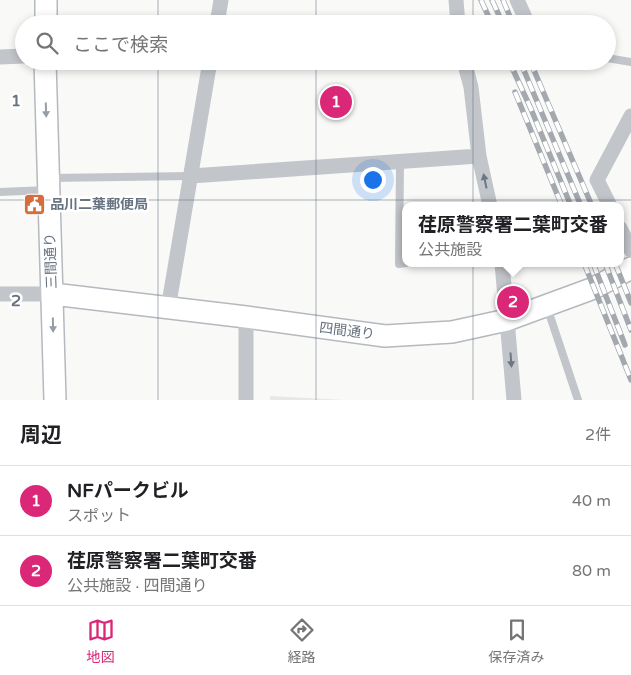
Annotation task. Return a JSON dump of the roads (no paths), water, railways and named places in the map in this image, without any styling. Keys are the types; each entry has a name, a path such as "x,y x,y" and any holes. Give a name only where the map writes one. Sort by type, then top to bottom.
{"street":[{"path":"46,0 46,15"},
{"path":"218,15 221,0"},
{"path":"456,0 457,15"},
{"path":"517,0 524,15"},
{"name":"三間通り","path":"45,70 55,400"},
{"path":"168,308 209,70"},
{"path":"466,70 471,87 479,156 489,202"},
{"path":"608,202 597,180 631,116"},
{"path":"191,176 479,156"},
{"path":"624,236 631,250"},
{"path":"502,267 514,400"},
{"name":"四間通り","path":"53,294 385,336 452,332 508,320 602,285 631,268"},
{"path":"0,294 53,294"},
{"path":"246,317 246,400"}],"lane":[{"path":"616,60 631,62"},
{"path":"400,162 398,264 402,264"},
{"path":"0,192 49,184 191,176"},
{"path":"547,306 578,400"}],"railway":[{"path":"481,0 488,15"},
{"path":"492,0 499,15"},
{"path":"503,0 509,15"},
{"path":"513,70 569,202"},
{"path":"524,70 579,202"},
{"path":"534,70 590,202"},
{"path":"515,92 560,202"},
{"path":"586,267 631,380"},
{"path":"595,267 625,345"},
{"path":"607,267 631,330"},
{"path":"617,267 631,303"}],"place":[{"name":"NFパークビル","path":"336,102"},
{"name":"品川二葉郵便局","path":"34,204"},
{"name":"荏原警察署二葉町交番","path":"513,302"}]}
